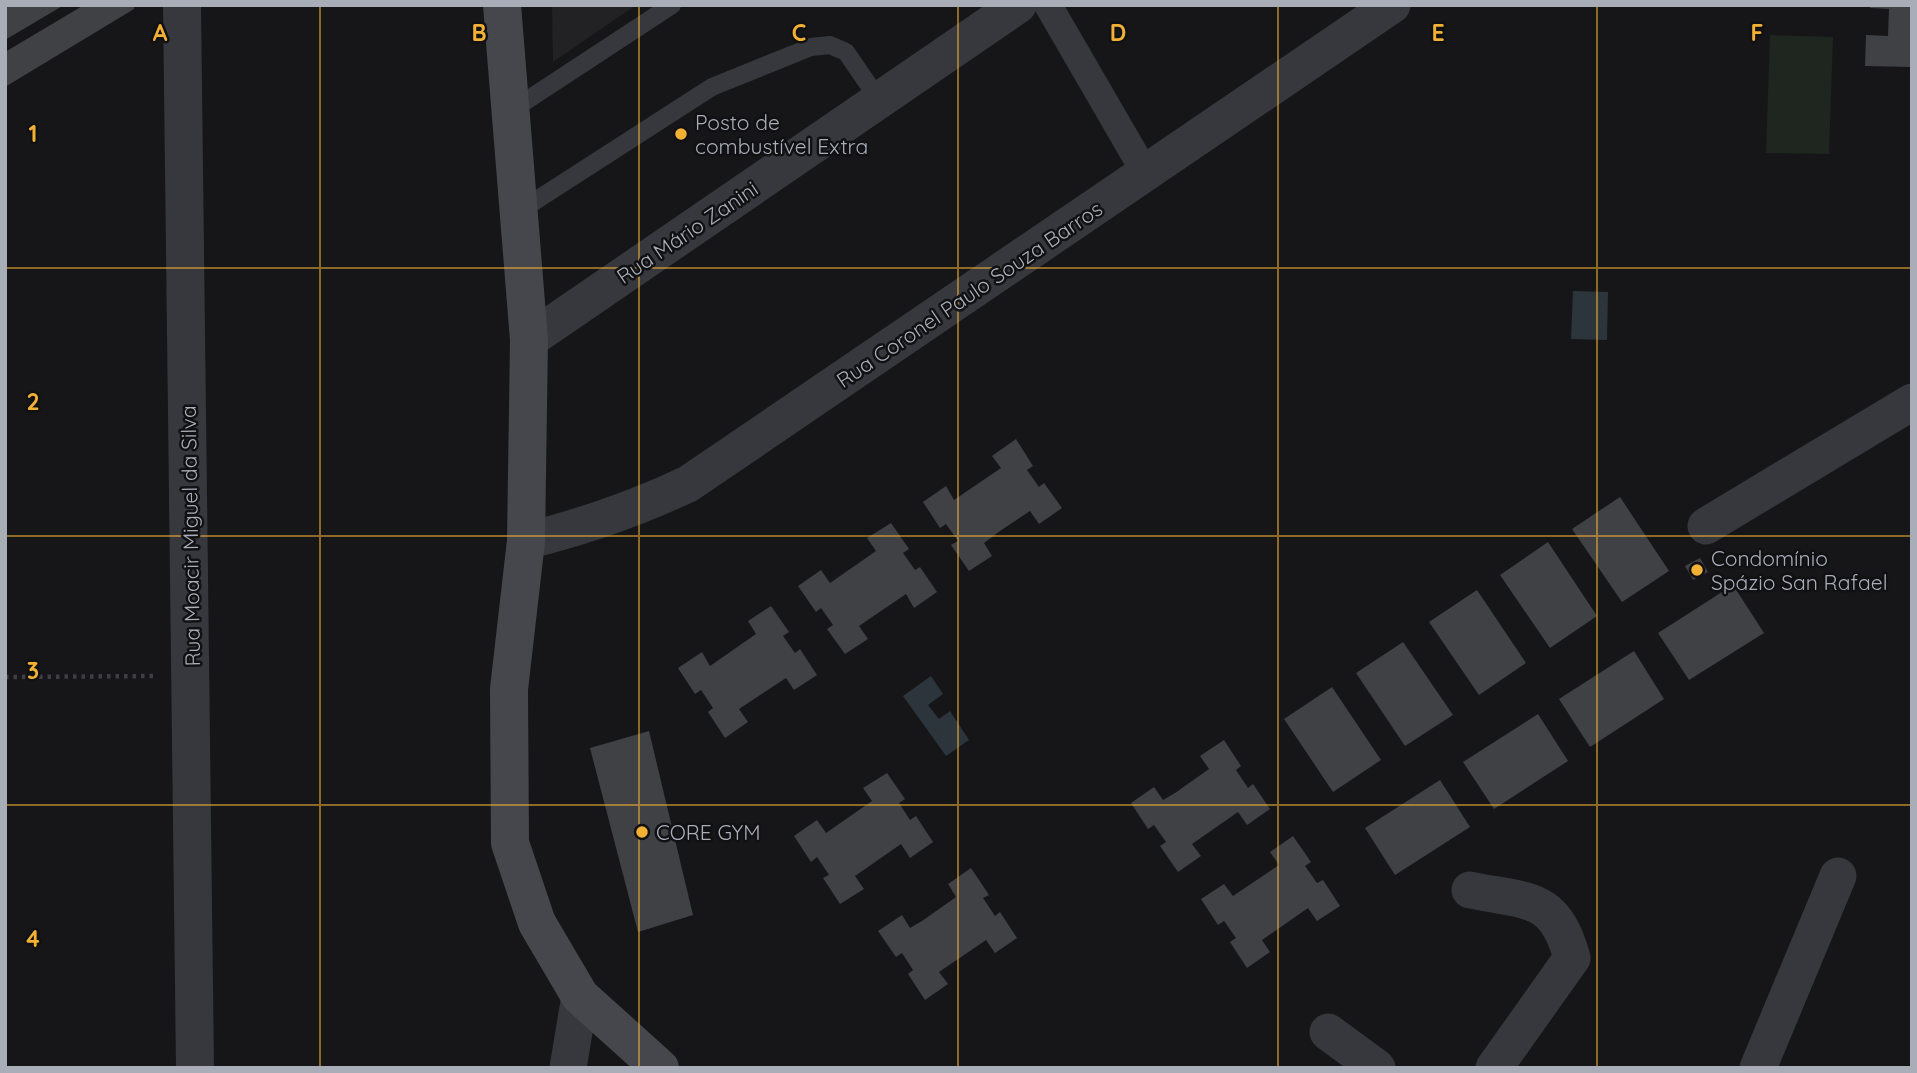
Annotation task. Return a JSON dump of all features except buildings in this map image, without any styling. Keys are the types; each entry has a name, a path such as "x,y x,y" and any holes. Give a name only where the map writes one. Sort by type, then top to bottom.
{"main road":[{"path":"502,5 529,340 526,541 509,689 510,843 518,874 537,923 580,996 649,1065"}],"street":[{"name":"Rua Moacir Miguel da Silva","path":"182,5 195,1068"},
{"name":"Rua Mário Zanini","path":"529,340 1018,5"},
{"path":"1048,5 1146,174"},
{"name":"Rua Coronel Paulo Souza Barros","path":"526,541 590,525 644,505 688,484 1392,5"},
{"path":"1706,526 1912,402"},
{"path":"1758,1068 1838,876"},
{"path":"1470,890 1543,906 1564,930 1572,958 1494,1068"},
{"path":"568,1068 580,996"},
{"path":"1328,1032 1377,1068"}],"lane":[{"path":"509,112 672,5"},
{"path":"518,212 712,87 811,47 830,45 846,52 879,100"}],"path":[{"path":"5,677 192,676"}],"shaded area":[{"path":"552,5 636,5 553,62"},
{"path":"1770,35 1833,37 1829,154 1766,153"},
{"path":"1573,291 1608,292 1607,340 1571,339"},
{"path":"931,676 943,694 928,705 939,719 950,711 969,740 946,756 903,696"}],"place":[{"name":"Posto de combustível Extra","path":"681,134"},
{"name":"Condomínio Spázio San Rafael","path":"1697,570"},
{"name":"CORE GYM","path":"642,832"}]}
